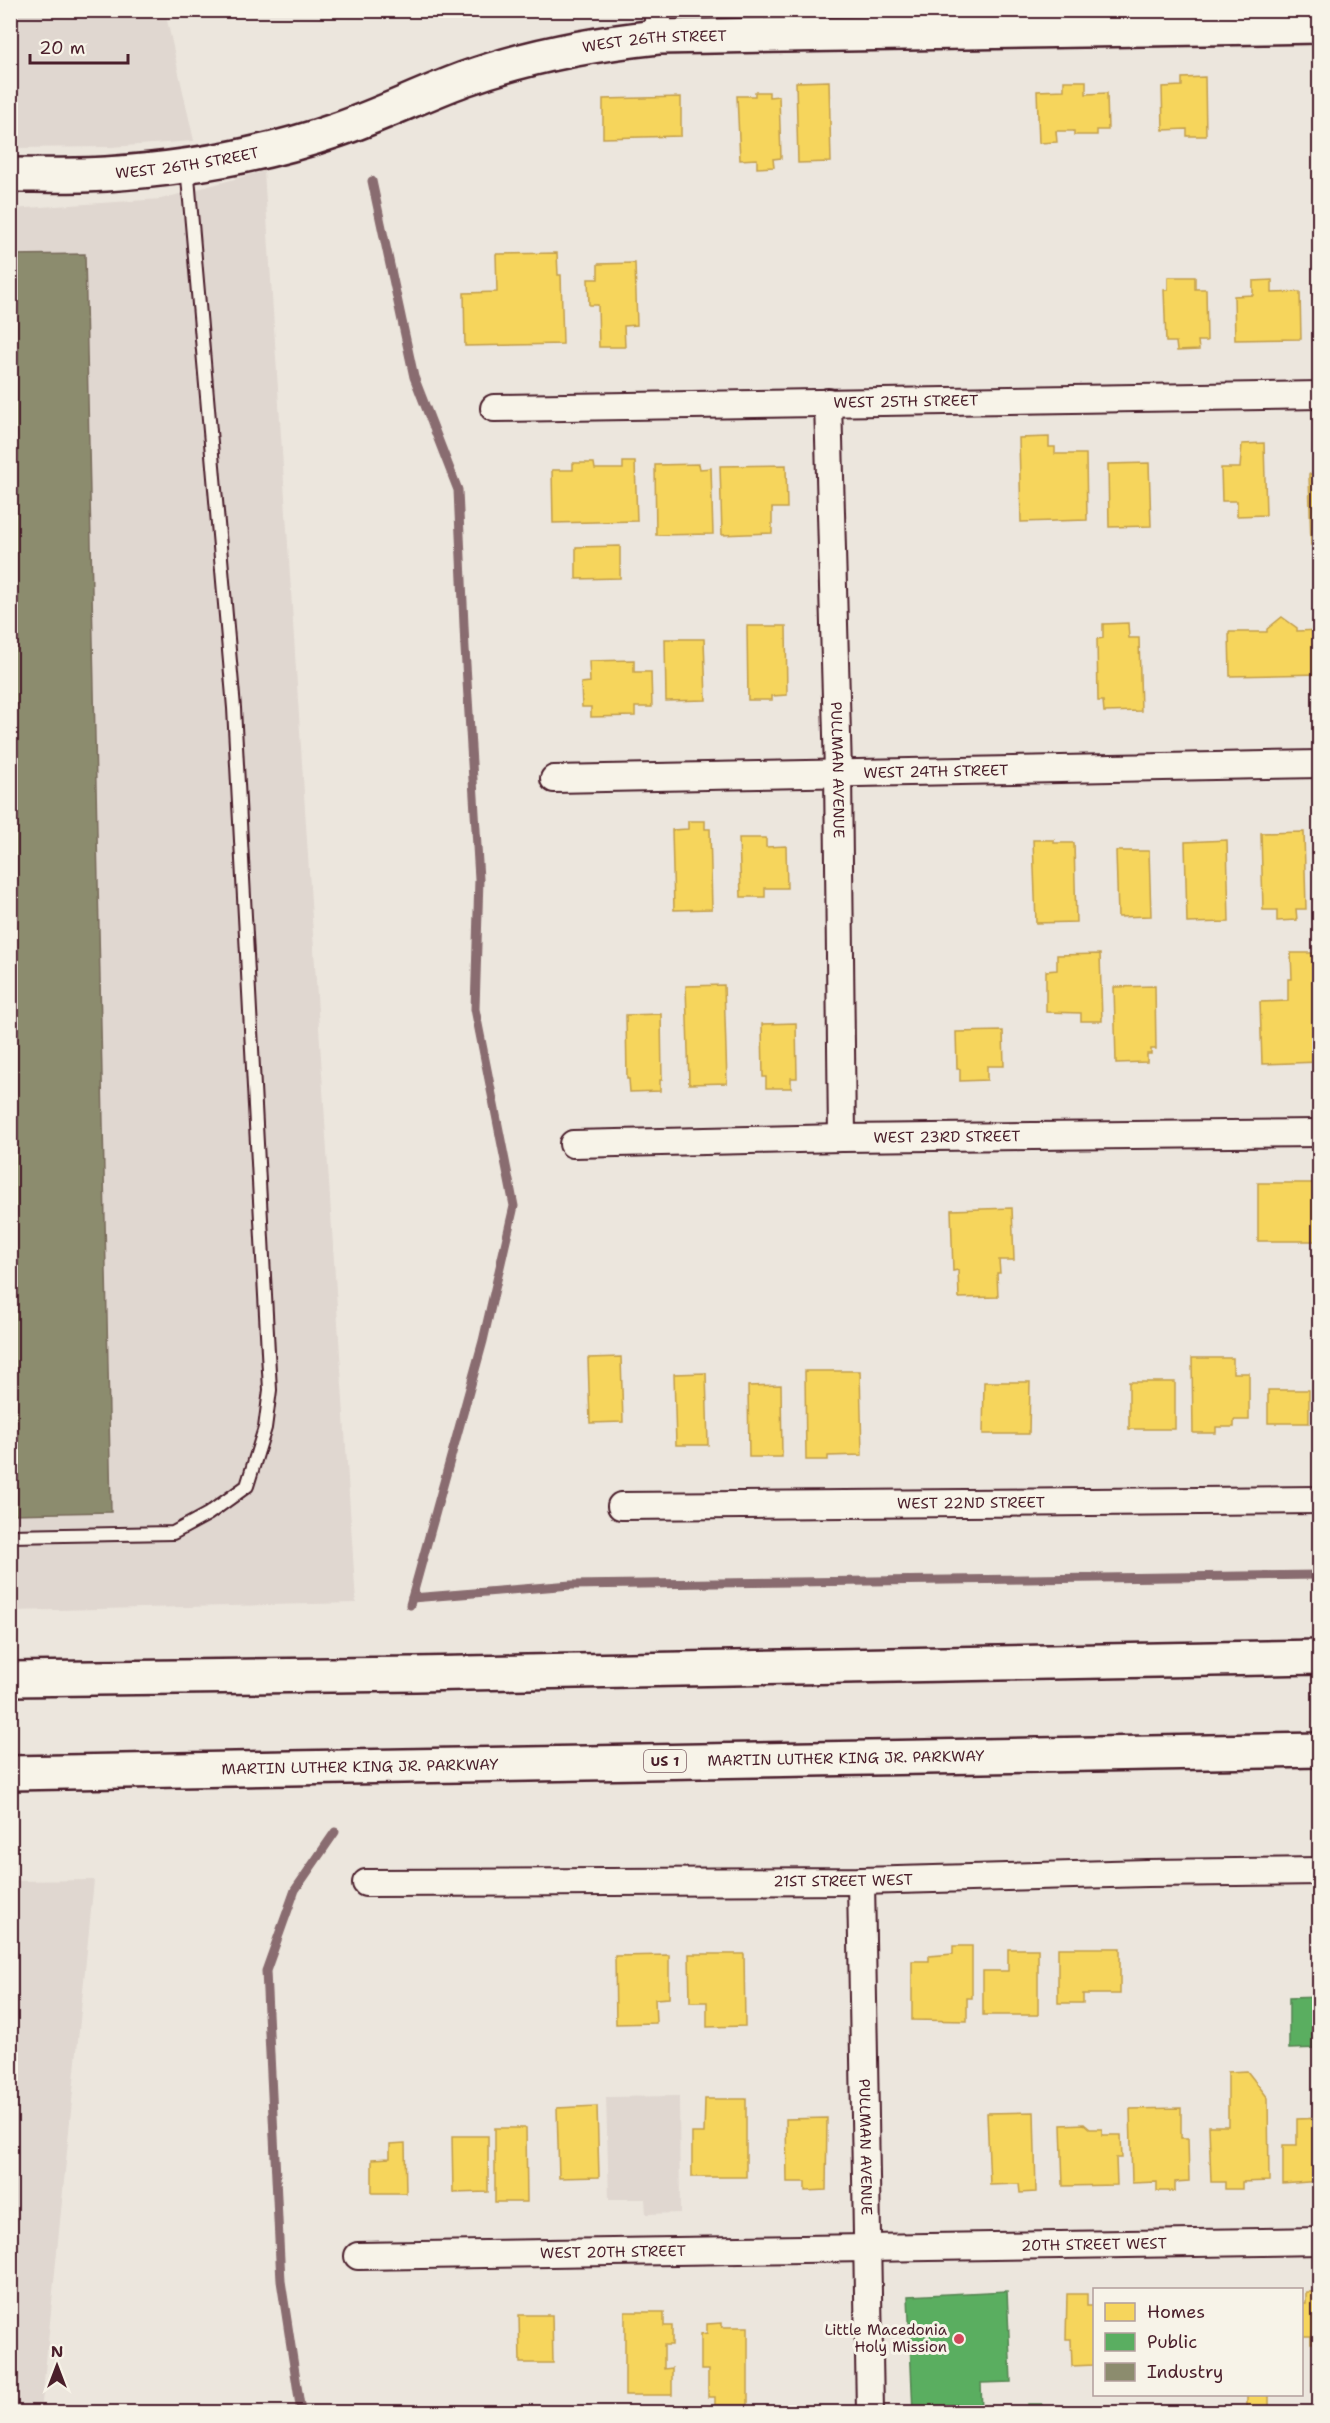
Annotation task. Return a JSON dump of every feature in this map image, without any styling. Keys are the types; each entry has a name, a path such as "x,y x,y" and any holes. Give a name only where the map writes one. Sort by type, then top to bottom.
{"main road":[{"name":"WEST 26TH STREET","path":"10,175 105,174 187,166 252,153 336,130 464,79 523,60 601,43 658,24 1029,21 1320,26"},
{"path":"10,1679 416,1674 1320,1657"},
{"name":"MARTIN LUTHER KING JR. PARKWAY","path":"10,1773 1320,1750"}],"street":[{"name":"WEST 25TH STREET","path":"494,408 1320,395"},
{"name":"PULLMAN AVENUE","path":"828,402 838,772 842,1138"},
{"name":"WEST 24TH STREET","path":"554,779 1320,764"},
{"name":"WEST 23RD STREET","path":"573,1144 842,1138 1320,1133"},
{"name":"WEST 22ND STREET","path":"621,1506 1320,1500"},
{"name":"21ST STREET WEST","path":"366,1883 861,1881 1320,1871"},
{"name":"PULLMAN AVENUE","path":"861,1881 870,2412"},
{"name":"20TH STREET WEST","path":"868,2248 1320,2241"},
{"name":"WEST 20TH STREET","path":"358,2256 868,2248"}],"lane":[{"path":"10,1536 173,1533 208,1514 247,1486 265,1428 270,1390 234,708 187,166"}],"shaded area":[{"path":"10,11 165,11 194,141 111,147 11,148"},
{"path":"264,171 356,1603 11,1611 11,209 161,199"},
{"path":"94,1880 41,2412 11,2412 11,1881"},
{"path":"679,2096 680,2213 646,2214 645,2199 609,2199 606,2097"}],"building: Homes":[{"path":"1205,77 1206,136 1187,136 1187,129 1163,130 1162,87 1182,86 1182,78"},
{"path":"829,81 831,162 798,163 796,82"},
{"path":"1064,81 1086,81 1086,94 1107,93 1108,130 1097,130 1097,135 1074,135 1074,131 1056,131 1057,142 1039,143 1037,91 1064,90"},
{"path":"755,92 769,92 769,97 779,96 781,158 773,159 774,167 757,168 757,159 740,160 737,96 755,96"},
{"path":"681,97 681,136 603,138 603,99"},
{"path":"557,253 558,275 561,275 563,344 465,346 464,293 497,292 496,254"},
{"path":"635,263 637,325 624,326 625,347 599,347 598,305 589,305 588,279 598,279 598,264"},
{"path":"1168,277 1195,277 1195,289 1206,289 1207,341 1198,341 1199,350 1177,351 1176,342 1166,342 1164,290 1168,290"},
{"path":"1272,280 1272,293 1300,292 1301,339 1235,340 1234,296 1253,295 1253,281"},
{"path":"1049,437 1049,447 1055,447 1055,454 1086,454 1087,520 1021,522 1019,438"},
{"path":"1264,443 1266,515 1237,516 1237,501 1222,501 1221,468 1240,468 1242,444"},
{"path":"623,462 635,462 637,521 553,523 552,470 573,470 573,463 594,463 595,469 623,469"},
{"path":"1149,463 1151,526 1109,527 1108,464"},
{"path":"699,464 700,469 711,468 713,534 656,535 655,465"},
{"path":"786,465 787,508 772,508 772,533 722,535 720,466"},
{"path":"1309,474 1320,474 1320,545 1311,545"},
{"path":"620,546 620,578 576,579 576,547"},
{"path":"1282,617 1297,628 1297,631 1320,630 1320,674 1230,676 1229,632 1267,632 1267,629"},
{"path":"1128,623 1129,638 1139,638 1141,711 1104,712 1103,701 1098,701 1097,639 1103,638 1103,624"},
{"path":"747,626 786,626 787,695 772,696 772,700 748,700"},
{"path":"665,639 704,639 706,700 666,701"},
{"path":"634,660 634,672 651,672 652,707 635,707 635,716 591,717 591,707 582,707 581,683 590,682 589,661"},
{"path":"688,821 705,821 705,829 710,829 712,909 674,910 672,830 688,829"},
{"path":"1304,832 1306,909 1296,909 1297,920 1277,921 1277,910 1263,910 1261,833"},
{"path":"739,838 766,838 766,847 786,846 787,888 765,888 765,897 741,897"},
{"path":"1033,840 1074,843 1076,922 1036,923"},
{"path":"1227,840 1229,922 1187,923 1185,842"},
{"path":"1116,851 1149,851 1151,916 1118,917"},
{"path":"1291,953 1319,953 1320,1062 1262,1064 1260,1002 1288,1001 1288,979 1292,979"},
{"path":"1100,954 1102,1021 1081,1021 1081,1013 1046,1012 1046,971 1057,970 1057,955"},
{"path":"724,985 727,1083 689,1084 686,986"},
{"path":"1155,986 1156,1049 1151,1049 1151,1054 1147,1054 1147,1062 1116,1063 1114,987"},
{"path":"661,1014 662,1080 660,1080 660,1091 630,1092 629,1079 627,1079 626,1015"},
{"path":"796,1023 797,1078 791,1078 791,1088 766,1088 766,1077 763,1077 762,1024"},
{"path":"1003,1031 1004,1066 987,1066 987,1080 960,1081 960,1069 957,1069 956,1032"},
{"path":"1258,1183 1317,1183 1317,1241 1258,1241"},
{"path":"1012,1208 1014,1260 999,1260 998,1297 959,1298 958,1270 953,1271 951,1210"},
{"path":"621,1357 623,1422 590,1423 588,1358"},
{"path":"1192,1358 1233,1358 1233,1373 1249,1373 1249,1420 1234,1420 1234,1427 1216,1427 1216,1433 1193,1433"},
{"path":"805,1371 860,1371 862,1455 828,1456 828,1460 806,1460"},
{"path":"706,1373 708,1445 676,1445 674,1374"},
{"path":"984,1382 1030,1382 1029,1434 983,1434"},
{"path":"1129,1382 1175,1382 1175,1429 1129,1429"},
{"path":"781,1385 782,1457 749,1457 748,1386"},
{"path":"1268,1390 1309,1390 1309,1423 1268,1423"},
{"path":"953,1946 972,1946 972,1998 967,1998 967,2021 912,2020 912,1961 929,1961 929,1956 953,1954"},
{"path":"1058,1948 1120,1948 1120,1994 1083,1994 1083,2003 1058,2003"},
{"path":"1008,1949 1038,1949 1038,2015 983,2015 983,1971 1008,1971"},
{"path":"689,1954 744,1954 745,2026 707,2027 707,2002 690,2002"},
{"path":"669,1955 669,1998 655,1999 656,2023 616,2024 615,1956"},
{"path":"1247,2071 1268,2098 1269,2181 1242,2182 1242,2189 1225,2189 1225,2182 1211,2182 1209,2126 1228,2126 1228,2072"},
{"path":"705,2099 746,2099 746,2177 692,2177 692,2133 704,2133"},
{"path":"597,2106 599,2177 559,2178 557,2108"},
{"path":"1181,2108 1181,2138 1188,2138 1189,2181 1175,2182 1175,2191 1157,2191 1157,2182 1132,2183 1130,2109"},
{"path":"1034,2112 1036,2192 1020,2193 1019,2184 990,2185 987,2113"},
{"path":"827,2118 826,2190 805,2191 805,2182 787,2182 786,2119"},
{"path":"1320,2118 1320,2181 1283,2184 1283,2145 1297,2145 1297,2119"},
{"path":"1084,2124 1090,2129 1102,2129 1102,2135 1121,2135 1122,2158 1116,2158 1117,2185 1063,2186 1061,2125"},
{"path":"495,2128 526,2128 527,2202 495,2202"},
{"path":"452,2136 488,2136 488,2192 453,2193"},
{"path":"405,2143 406,2193 372,2193 372,2159 390,2158 390,2144"},
{"path":"1306,2292 1320,2292 1320,2343 1311,2343 1311,2336 1303,2336 1303,2303 1306,2303"},
{"path":"1067,2294 1087,2294 1087,2306 1093,2306 1093,2365 1072,2366 1071,2339 1066,2339"},
{"path":"625,2312 664,2312 664,2326 672,2326 672,2345 664,2345 664,2369 672,2368 672,2395 625,2395"},
{"path":"519,2315 552,2315 553,2363 520,2363"},
{"path":"722,2323 722,2327 748,2327 748,2405 715,2405 715,2397 708,2397 708,2370 701,2370 701,2334 707,2333 707,2324"},
{"path":"1247,2396 1269,2396 1269,2408 1247,2409"}],"building: Public":[{"path":"1320,1997 1320,2048 1289,2049 1289,1998"},
{"name":"Little Macedonia Holy Mission","path":"1007,2291 1011,2382 981,2383 982,2412 913,2412 908,2296"},
{"path":"1028,2404 1042,2404 1042,2412 1028,2412"}],"building: Industry":[{"path":"85,254 111,1512 10,1514 10,255"}],"waterway":[{"path":"372,181 414,377 458,490 479,879 475,1009 514,1206 483,1341 410,1605"},
{"path":"412,1598 571,1585 1320,1575"},
{"path":"301,2412 281,2281 266,1971 295,1890 335,1832"}],"place":[{"name":"Little Macedonia Holy Mission","path":"959,2339"}]}
